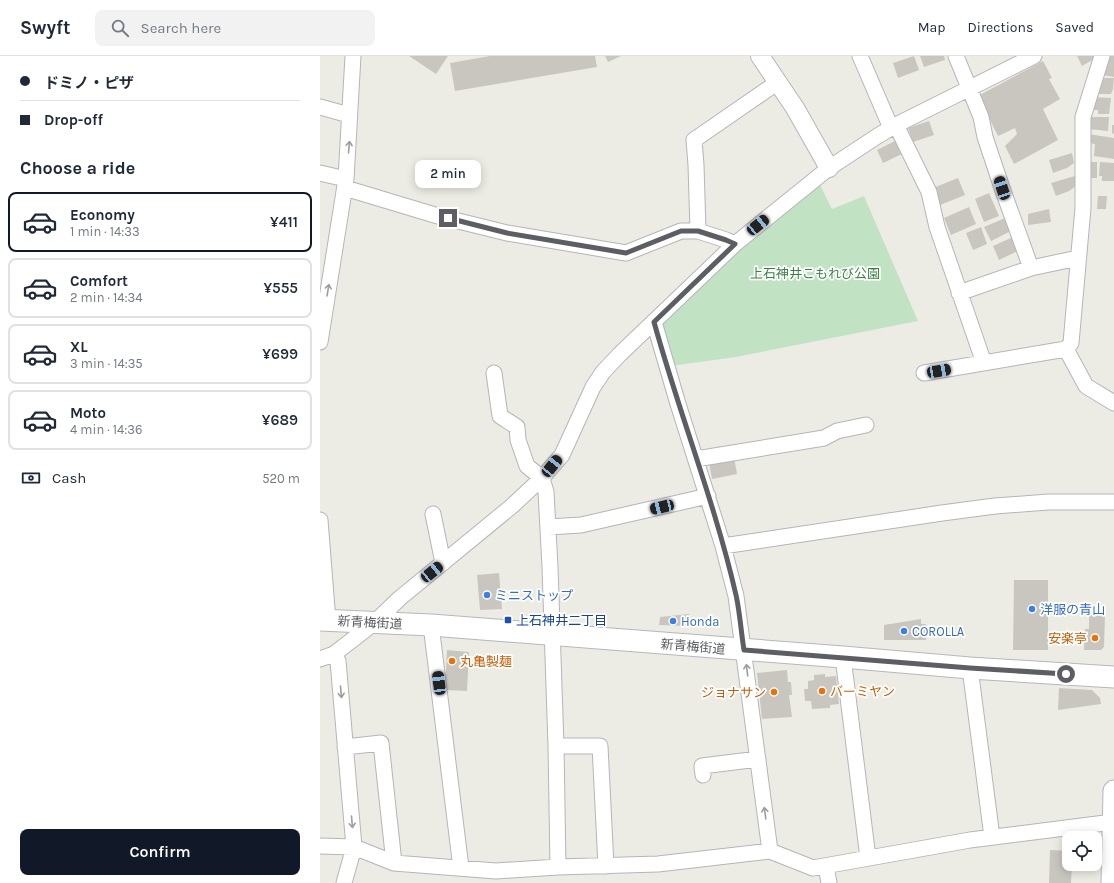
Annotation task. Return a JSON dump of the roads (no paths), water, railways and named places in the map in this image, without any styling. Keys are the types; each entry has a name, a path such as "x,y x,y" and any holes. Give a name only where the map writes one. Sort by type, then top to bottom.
{"main road":[{"name":"新青梅街道","path":"324,620 431,625 970,668 1114,677"},
{"path":"1112,883 1114,791"}],"street":[{"path":"320,342 346,183 353,56"},
{"path":"760,56 795,108 829,168"},
{"path":"860,56 893,127 929,192 937,227 984,363"},
{"path":"956,56 981,117 985,137 1031,268"},
{"path":"924,373 1066,349 1071,343 1083,208 1083,117 1102,56"},
{"path":"327,656 374,623 400,598 512,506 542,478 562,454 593,387 603,372 735,244 829,168 893,127 1031,57"},
{"path":"698,231 694,140 778,82"},
{"path":"320,107 349,115"},
{"path":"320,173 438,216 507,233 626,253 681,231 698,231 735,244"},
{"path":"959,294 1031,268 1078,258"},
{"path":"654,322 678,404 708,496 736,596 770,851"},
{"path":"1066,349 1086,386 1114,404"},
{"path":"494,373 500,416 518,427 518,440 528,466 542,478 546,492 556,746 558,867"},
{"path":"696,459 824,438 837,431 866,425"},
{"path":"548,527 581,525 708,496"},
{"path":"722,546 995,506 1048,502 1114,502"},
{"path":"433,514 443,563"},
{"path":"320,520 324,620"},
{"path":"431,625 461,868"},
{"path":"327,656 338,661 354,847 344,883"},
{"path":"843,657 868,858"},
{"path":"970,668 992,837"},
{"path":"345,747 381,743 394,863"},
{"path":"556,746 600,746 606,866"},
{"path":"703,775 702,766 758,759"},
{"path":"320,846 354,847 394,863 461,868 496,877 558,867 658,864 770,851 813,868 935,845 1114,822"},
{"path":"826,866 829,883"}],"place":[{"name":"ミニストップ","path":"487,595"},
{"name":"洋服の青山","path":"1032,609"},
{"name":"上石神井二丁目","path":"508,620"},
{"name":"Honda","path":"673,621"},
{"name":"COROLLA","path":"904,631"},
{"name":"安楽亭","path":"1095,638"},
{"name":"丸亀製麺","path":"452,661"},
{"name":"バーミヤン","path":"822,691"},
{"name":"ジョナサン","path":"774,692"}],"park label":[{"name":"上石神井こもれび公園","path":"815,273"}]}
